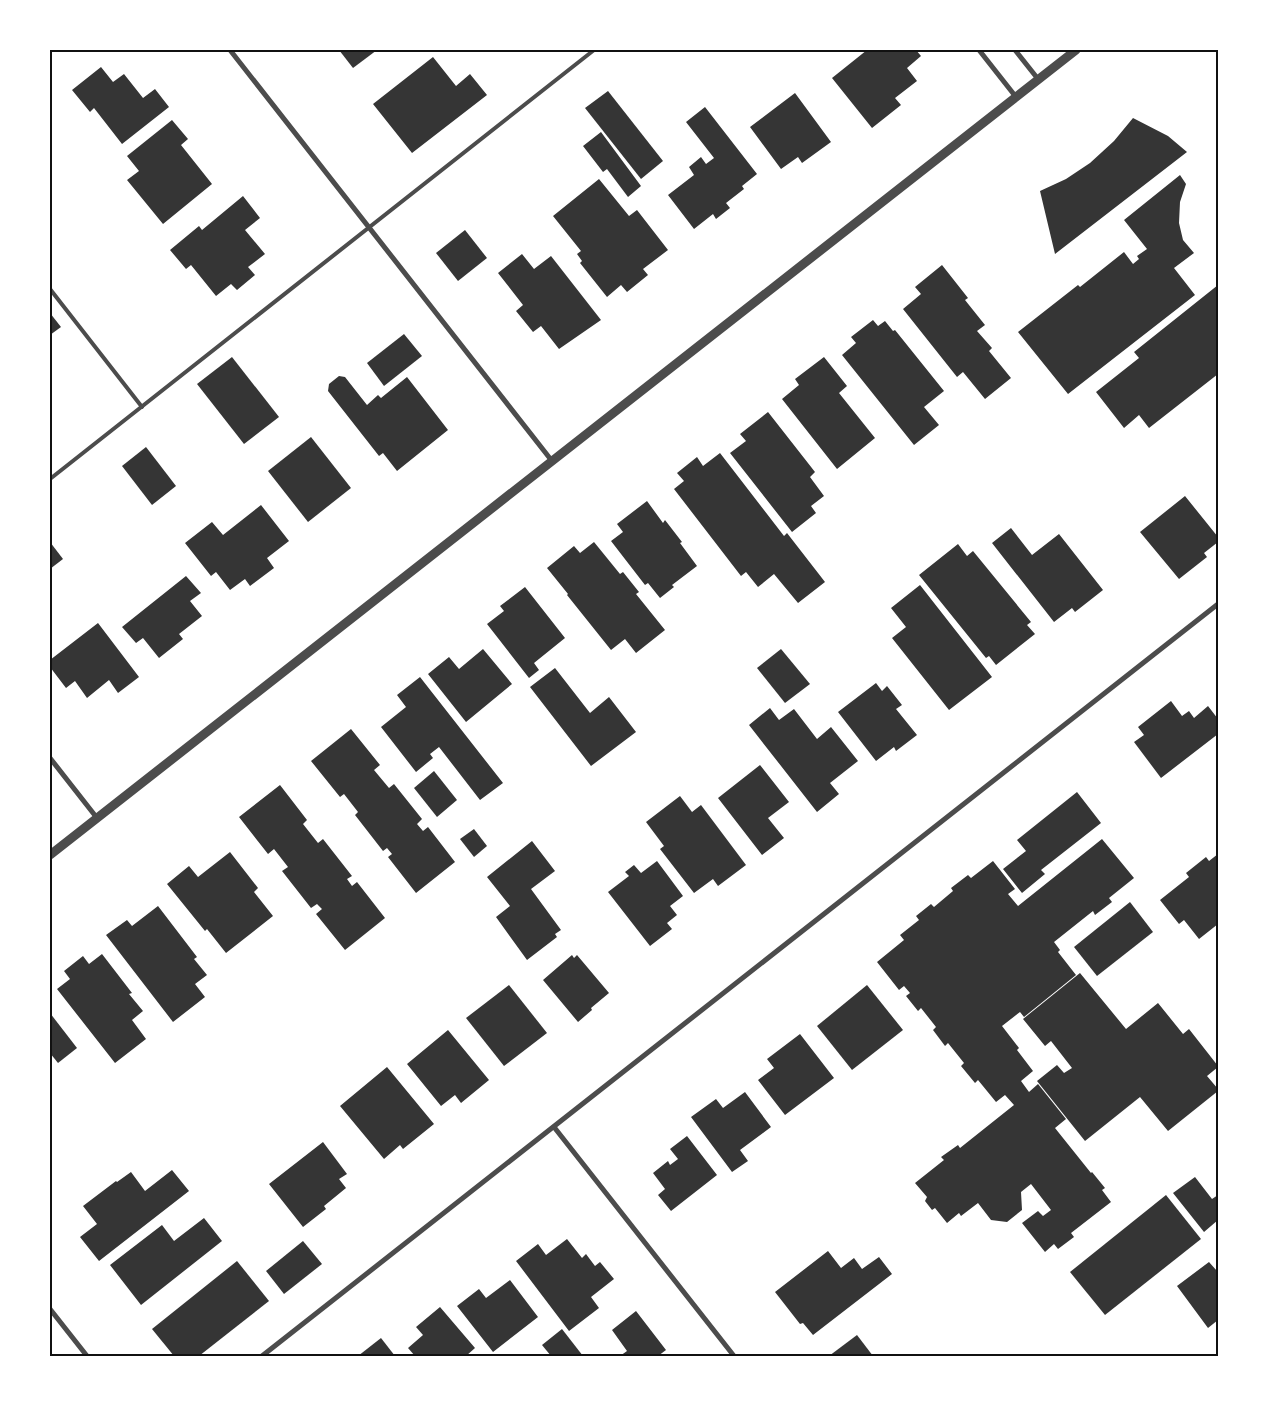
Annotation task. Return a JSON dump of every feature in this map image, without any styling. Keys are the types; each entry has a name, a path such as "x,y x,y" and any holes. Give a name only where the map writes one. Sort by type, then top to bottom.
{"street":[{"path":"230,50 552,461"},
{"path":"979,50 1016,98"},
{"path":"1015,50 1038,79"},
{"path":"50,855 1076,50"},
{"path":"262,1356 1218,604"},
{"path":"50,758 97,818"},
{"path":"554,1127 734,1356"},
{"path":"50,1309 87,1356"}],"lane":[{"path":"50,479 594,50"},
{"path":"50,289 142,406"}],"building":[{"path":"339,50 377,50 353,68"},
{"path":"867,50 916,50 921,56 907,68 917,81 895,98 901,105 872,128 832,78"},
{"path":"433,57 456,86 470,74 487,95 412,153 373,104"},
{"path":"101,67 113,82 124,74 143,98 155,89 169,107 122,144 94,108 90,112 72,90"},
{"path":"608,91 663,161 641,179 585,108"},
{"path":"795,93 831,142 802,163 798,157 781,169 750,127"},
{"path":"705,107 757,174 742,186 744,189 726,203 730,208 716,219 713,214 694,229 668,195 694,175 689,167 701,157 706,164 714,158 686,122"},
{"path":"1133,118 1168,136 1187,152 1055,254 1040,191 1066,179 1090,163 1114,141"},
{"path":"172,120 188,139 181,145 212,184 163,224 127,180 139,171 127,156"},
{"path":"601,132 641,186 628,197 607,169 603,172 583,146"},
{"path":"1180,175 1186,184 1180,202 1179,223 1183,240 1194,253 1174,268 1195,295 1068,394 1018,332 1124,252 1133,264 1139,259 1137,256 1147,249 1124,220"},
{"path":"599,179 629,216 637,210 668,250 643,269 648,275 627,292 621,285 607,297 580,263 582,261 577,254 581,251 553,216"},
{"path":"243,196 260,218 245,230 265,254 248,267 255,275 237,290 231,284 216,296 191,265 186,269 170,250 199,226 202,230"},
{"path":"465,230 487,258 458,281 436,253"},
{"path":"522,254 534,269 551,256 601,320 559,349 541,326 533,332 516,311 523,305 498,273"},
{"path":"942,265 968,298 965,300 985,325 977,331 992,348 989,351 1011,378 985,399 963,372 957,377 903,309 921,294 915,287"},
{"path":"1218,285 1218,374 1149,428 1139,415 1124,428 1096,392 1139,358 1134,352"},
{"path":"50,313 61,327 50,335"},
{"path":"873,320 878,326 885,321 893,331 895,330 944,391 924,407 939,425 914,445 842,355 856,343 851,337"},
{"path":"404,334 422,356 384,386 367,363"},
{"path":"232,357 279,417 244,444 197,384"},
{"path":"824,357 847,386 839,393 875,438 837,469 782,399 799,385 795,379"},
{"path":"339,376 345,377 367,405 378,395 381,398 407,377 448,430 397,471 383,453 379,456 328,391 329,384"},
{"path":"768,412 815,472 810,477 824,496 811,506 816,513 792,532 730,453 746,441 740,434"},
{"path":"311,437 351,488 308,522 268,471"},
{"path":"146,447 176,486 152,505 122,466"},
{"path":"720,453 784,536 787,533 825,582 798,603 774,574 758,587 746,572 741,576 674,489 684,481 677,473 697,457 703,466"},
{"path":"1185,496 1218,537 1218,542 1204,553 1207,557 1179,579 1140,532"},
{"path":"647,501 663,523 665,520 682,542 680,543 697,566 672,585 674,587 660,598 648,583 645,585 611,541 623,532 617,524"},
{"path":"261,505 289,541 267,558 274,568 250,586 245,579 230,590 216,572 211,576 185,543 212,522 223,535"},
{"path":"1011,528 1032,555 1059,534 1103,590 1075,612 1072,608 1054,622 992,543"},
{"path":"50,542 63,559 50,569"},
{"path":"594,542 620,574 623,572 639,592 636,594 665,630 636,653 625,639 611,650 547,568 574,546 580,553"},
{"path":"958,544 967,556 973,551 1031,622 1027,625 1035,634 996,665 989,656 986,658 919,575"},
{"path":"186,576 201,593 190,601 202,616 179,634 183,639 159,658 143,638 136,643 122,627"},
{"path":"920,585 992,677 949,710 892,638 906,627 891,608"},
{"path":"525,587 565,638 534,663 539,670 529,678 487,624 504,611 500,606"},
{"path":"98,623 139,677 118,693 109,680 87,698 75,681 66,688 50,667 50,660"},
{"path":"483,649 512,684 466,722 428,674 449,657 459,669"},
{"path":"781,649 810,684 785,703 757,668"},
{"path":"555,668 590,713 609,697 636,732 591,766 530,687"},
{"path":"420,677 503,783 480,800 439,747 430,754 433,758 416,772 381,727 406,707 397,695"},
{"path":"876,683 882,691 887,686 902,705 896,709 917,735 896,751 894,747 876,761 838,712"},
{"path":"1171,701 1182,716 1189,711 1194,718 1208,706 1218,719 1218,734 1161,778 1134,742 1144,735 1138,727"},
{"path":"770,708 779,720 794,709 817,739 831,727 858,761 830,783 839,794 817,812 749,725"},
{"path":"351,729 380,765 374,770 389,788 394,784 422,819 417,824 423,831 428,827 455,862 416,893 388,857 392,854 387,848 383,851 355,815 358,812 344,794 340,797 311,761"},
{"path":"760,765 789,802 768,818 784,838 762,855 718,798"},
{"path":"434,771 457,800 437,817 414,788"},
{"path":"280,785 307,820 303,824 318,843 323,839 352,876 347,879 352,886 357,882 385,918 345,950 316,914 322,909 317,904 311,908 282,871 288,867 274,849 268,854 239,817"},
{"path":"1077,792 1101,823 1041,870 1045,874 1022,893 1003,869 1026,851 1017,840"},
{"path":"680,796 692,812 701,805 746,865 718,886 713,879 694,893 660,849 664,846 646,822"},
{"path":"474,829 487,846 474,857 460,839"},
{"path":"1102,839 1134,878 1109,898 1112,902 1095,915 1093,911 1054,942 1060,950 1058,952 1076,975 1024,1017 1020,1012 1002,1026 1019,1048 1017,1050 1033,1071 1021,1081 1029,1092 1038,1084 1066,1119 1055,1128 1105,1188 1102,1190 1111,1202 1071,1233 1074,1237 1058,1249 1054,1244 1045,1252 1022,1223 1038,1211 1043,1216 1051,1210 1031,1184 1021,1192 1022,1210 1007,1222 991,1220 978,1203 961,1216 959,1213 947,1223 935,1208 932,1210 925,1201 927,1197 915,1183 944,1160 941,1157 958,1145 960,1148 1014,1105 1005,1095 996,1102 978,1080 975,1083 961,1066 964,1063 948,1043 945,1046 933,1030 936,1027 921,1008 918,1011 906,996 910,993 904,986 899,990 877,962 904,940 900,935 919,920 916,916 931,904 934,907 953,891 951,888 968,875 971,878 993,861 1015,889 1008,894 1018,906"},
{"path":"532,841 555,871 531,889 561,930 555,934 557,937 527,960 496,917 510,906 487,877"},
{"path":"230,852 258,888 254,892 273,916 226,953 207,929 205,931 167,884 189,866 198,877"},
{"path":"1218,854 1218,924 1199,939 1184,920 1179,924 1160,900 1189,877 1186,873 1206,857 1209,861"},
{"path":"657,861 683,896 670,906 677,915 667,923 672,929 650,946 608,892 629,876 625,872 634,865 641,873"},
{"path":"1130,902 1153,932 1097,976 1074,947"},
{"path":"158,906 197,957 194,959 207,975 195,984 205,997 173,1022 106,935 127,920 132,926"},
{"path":"102,954 132,993 129,994 143,1011 132,1020 146,1039 115,1063 57,989 70,979 64,971 83,956 89,964"},
{"path":"572,955 574,958 577,955 609,993 578,1022 543,980"},
{"path":"1080,973 1126,1029 1158,1003 1183,1034 1189,1029 1218,1066 1207,1076 1218,1091 1168,1131 1140,1097 1085,1141 1037,1081 1057,1065 1064,1073 1072,1068 1051,1041 1045,1046 1023,1019"},
{"path":"509,985 547,1033 504,1066 466,1018"},
{"path":"867,985 903,1030 852,1070 817,1026"},
{"path":"50,1013 77,1048 58,1063 50,1053"},
{"path":"448,1030 489,1080 461,1103 455,1095 441,1106 407,1064"},
{"path":"800,1034 834,1078 785,1115 758,1080 774,1068 767,1059"},
{"path":"387,1067 434,1124 403,1149 400,1145 384,1159 340,1106"},
{"path":"745,1092 771,1127 740,1150 748,1161 732,1172 691,1117 716,1099 723,1108"},
{"path":"687,1136 717,1175 671,1211 658,1195 665,1189 653,1173 668,1161 670,1165 678,1159 670,1149"},
{"path":"323,1142 347,1174 339,1179 346,1188 324,1206 326,1209 303,1227 269,1184"},
{"path":"172,1170 189,1191 99,1261 80,1237 97,1224 83,1206 131,1172 145,1191"},
{"path":"1195,1177 1212,1199 1218,1195 1218,1220 1204,1232 1173,1193"},
{"path":"1166,1195 1201,1239 1105,1315 1070,1272"},
{"path":"204,1218 222,1241 141,1305 110,1265 162,1225 174,1241"},
{"path":"567,1239 582,1258 586,1254 595,1266 600,1262 614,1279 591,1297 599,1308 569,1331 516,1261 538,1244 546,1255"},
{"path":"303,1241 322,1264 284,1294 266,1271"},
{"path":"828,1251 841,1268 854,1258 862,1269 879,1257 892,1274 813,1335 803,1323 800,1324 775,1292"},
{"path":"237,1261 269,1301 199,1356 174,1356 152,1329"},
{"path":"1209,1262 1218,1270 1218,1320 1208,1328 1177,1286"},
{"path":"510,1280 538,1317 493,1352 457,1306 479,1289 486,1298"},
{"path":"440,1307 475,1348 466,1356 415,1356 408,1348 423,1335 416,1327"},
{"path":"636,1311 666,1350 658,1356 620,1356 627,1351 612,1330"},
{"path":"562,1329 583,1356 551,1356 542,1345"},
{"path":"857,1335 873,1356 829,1356"},
{"path":"381,1338 395,1356 358,1356"}]}
